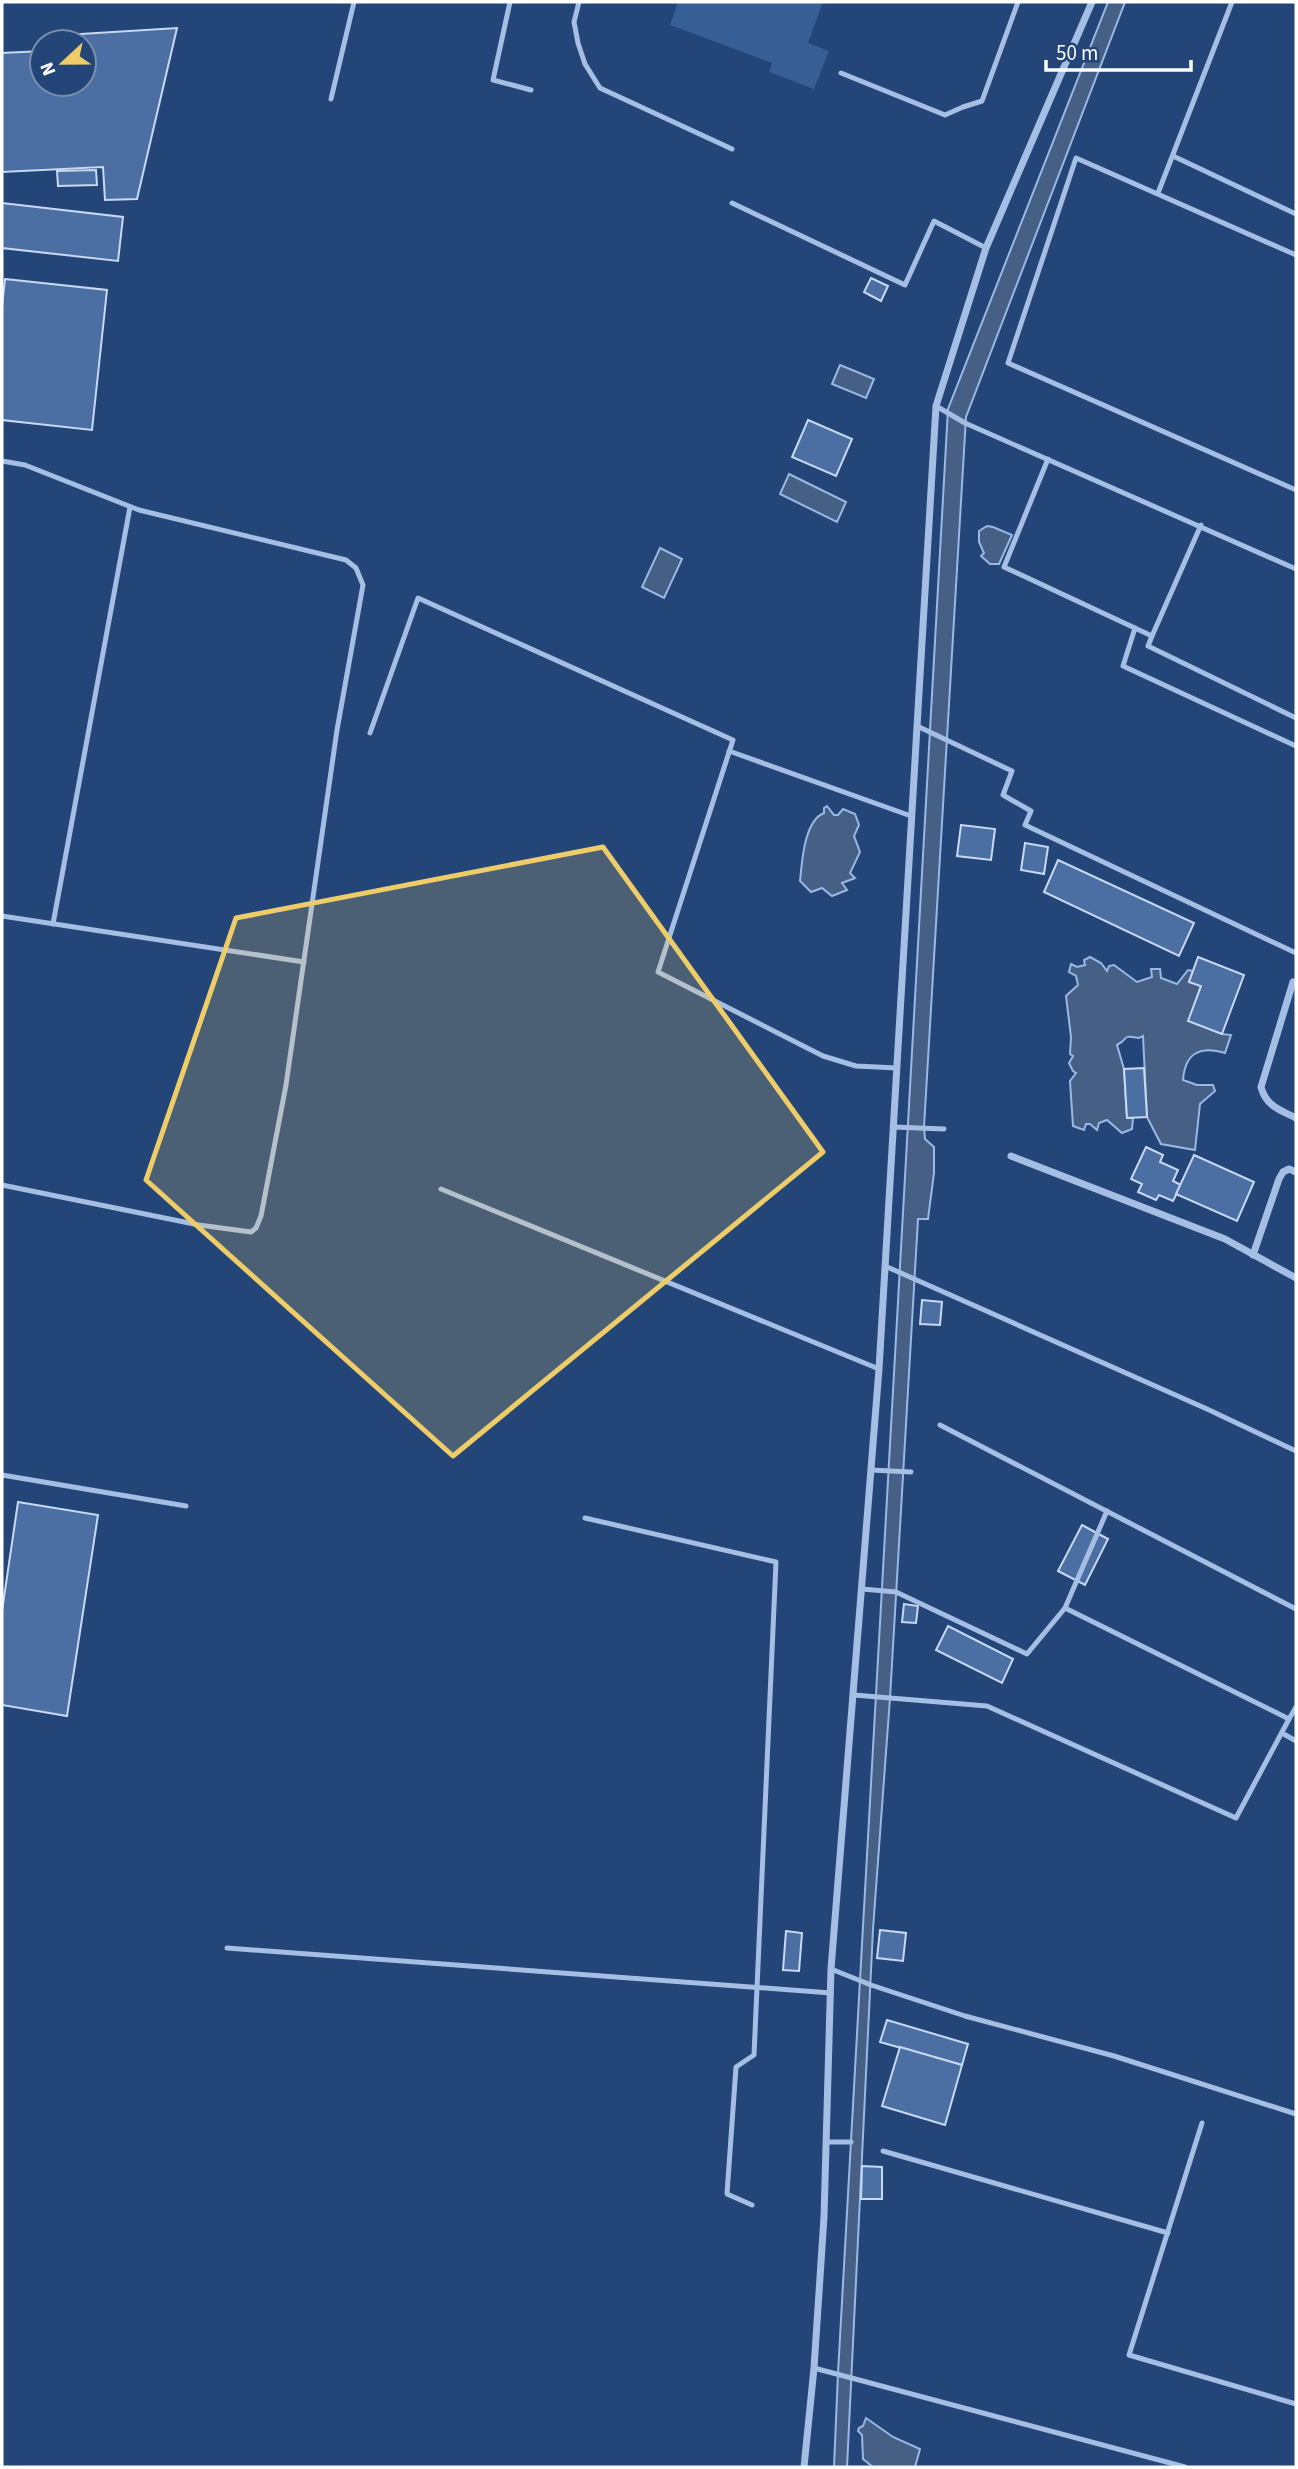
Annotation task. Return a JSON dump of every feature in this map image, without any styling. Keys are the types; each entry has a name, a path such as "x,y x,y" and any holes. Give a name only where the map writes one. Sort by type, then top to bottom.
{"street":[{"path":"804,2467 824,2217 831,1969 879,1369 936,406 986,248 1093,2"},
{"path":"1296,984 1293,982 1261,1087 1273,1107 1296,1118"},
{"path":"1011,1156 1225,1239 1296,1278"},
{"path":"1253,1255 1279,1179 1283,1172 1290,1169 1296,1172"}],"lane":[{"path":"331,99 354,2"},
{"path":"510,2 493,80 531,90"},
{"path":"579,2 574,22 578,43 585,64 600,88 732,149"},
{"path":"841,73 945,116 982,102 1018,2"},
{"path":"1158,194 1232,2"},
{"path":"1173,156 1296,214"},
{"path":"1296,255 1076,158 1008,363 1296,490"},
{"path":"732,204 905,285 934,221 986,248"},
{"path":"936,406 965,424 1201,525 1296,569"},
{"path":"1048,458 1004,567 1152,636"},
{"path":"2,461 25,465 130,507 332,556 351,563 360,573 363,585 337,730 286,1085 261,1216 256,1228 251,1232 199,1225 2,1185"},
{"path":"53,924 130,507"},
{"path":"1201,525 1148,646 1296,718"},
{"path":"370,733 418,598 733,740 658,972 823,1056 856,1066 897,1068"},
{"path":"1135,628 1124,666 1296,746"},
{"path":"917,726 1012,771 1003,795 1031,811 1025,825 1296,953"},
{"path":"730,751 911,816"},
{"path":"2,916 304,962"},
{"path":"894,1127 944,1129"},
{"path":"441,1189 879,1369"},
{"path":"885,1266 1296,1451"},
{"path":"940,1425 1296,1609"},
{"path":"871,1470 907,1471"},
{"path":"2,1475 186,1506"},
{"path":"862,1589 897,1591 1027,1654 1065,1608 1107,1511"},
{"path":"585,1518 776,1562 754,2055 736,2067 727,2194 752,2205"},
{"path":"1065,1608 1289,1719"},
{"path":"854,1695 987,1706 1236,1818 1296,1707"},
{"path":"1282,1733 1296,1741"},
{"path":"227,1948 831,1993"},
{"path":"831,1969 965,2016 1114,2056 1296,2114"},
{"path":"1202,2123 1129,2355 1296,2404"},
{"path":"826,2142 851,2142"},
{"path":"883,2151 1167,2233"},
{"path":"814,2368 1185,2467"}],"highlighted area":[{"path":"603,847 823,1152 453,1456 146,1180 236,918"}],"shaded area":[{"path":"678,2 823,2 808,43 829,51 814,89 769,72 772,63 670,25"},
{"path":"1108,2 1125,2 966,417 924,1127 925,1139 934,1147 934,1173 928,1219 918,1219 890,1698 873,1929 847,2467 834,2467 948,409"},
{"path":"840,365 874,379 866,398 832,384"},
{"path":"789,474 846,502 837,522 780,494"},
{"path":"987,526 1012,535 999,564 990,564 981,556 984,553 979,542 979,531"},
{"path":"660,548 682,559 664,598 642,587"},
{"path":"827,806 834,815 838,815 843,809 855,814 859,825 854,836 860,852 850,873 855,878 842,883 847,890 832,896 822,888 811,892 800,881 808,833"},
{"path":"1090,957 1101,963 1107,971 1109,966 1114,965 1137,982 1152,977 1151,969 1160,969 1161,978 1177,984 1188,970 1193,971 1189,982 1201,986 1189,1021 1231,1035 1225,1053 1201,1051 1190,1058 1184,1071 1183,1080 1197,1085 1213,1085 1215,1091 1200,1104 1195,1150 1161,1144 1147,1117 1143,1036 1127,1037 1117,1045 1124,1069 1127,1118 1133,1118 1132,1129 1122,1133 1107,1120 1099,1123 1097,1130 1090,1124 1086,1124 1084,1130 1073,1126 1070,1081 1076,1073 1069,1063 1073,1056 1070,1054 1071,1037 1066,996 1078,985 1076,976 1069,972 1071,964 1077,967 1085,965 1084,960"},
{"path":"866,2418 893,2437 920,2449 915,2467 873,2467 863,2459 862,2435 858,2431"}],"building":[{"path":"177,28 137,199 105,200 103,167 2,172 2,53 28,52 28,98 98,98 98,33"},
{"path":"96,170 97,185 58,186 57,171"},
{"path":"2,203 123,217 118,261 2,248"},
{"path":"871,278 888,286 881,301 864,292"},
{"path":"5,279 107,290 92,430 2,420 2,307"},
{"path":"808,420 852,439 836,476 792,457"},
{"path":"961,825 995,829 991,860 957,856"},
{"path":"1025,843 1048,847 1044,874 1021,870"},
{"path":"1058,860 1194,923 1179,956 1044,892"},
{"path":"1198,957 1244,975 1222,1034 1188,1021 1201,986 1189,982"},
{"path":"1144,1068 1147,1117 1127,1118 1124,1069"},
{"path":"1146,1147 1163,1155 1160,1162 1178,1170 1173,1181 1181,1185 1173,1201 1159,1195 1156,1200 1138,1192 1142,1184 1131,1179"},
{"path":"1194,1155 1254,1182 1237,1221 1176,1194"},
{"path":"922,1300 942,1302 940,1325 920,1324"},
{"path":"18,1502 98,1515 67,1716 2,1705 2,1611"},
{"path":"1082,1525 1108,1539 1085,1585 1058,1571"},
{"path":"904,1604 918,1606 916,1623 902,1622"},
{"path":"948,1626 1013,1659 1002,1683 936,1650"},
{"path":"880,1930 906,1933 903,1961 877,1958"},
{"path":"786,1931 802,1933 799,1971 783,1970"},
{"path":"887,2020 968,2044 962,2065 880,2042"},
{"path":"900,2047 962,2065 945,2125 882,2106"},
{"path":"862,2166 882,2167 882,2199 861,2199"}]}
